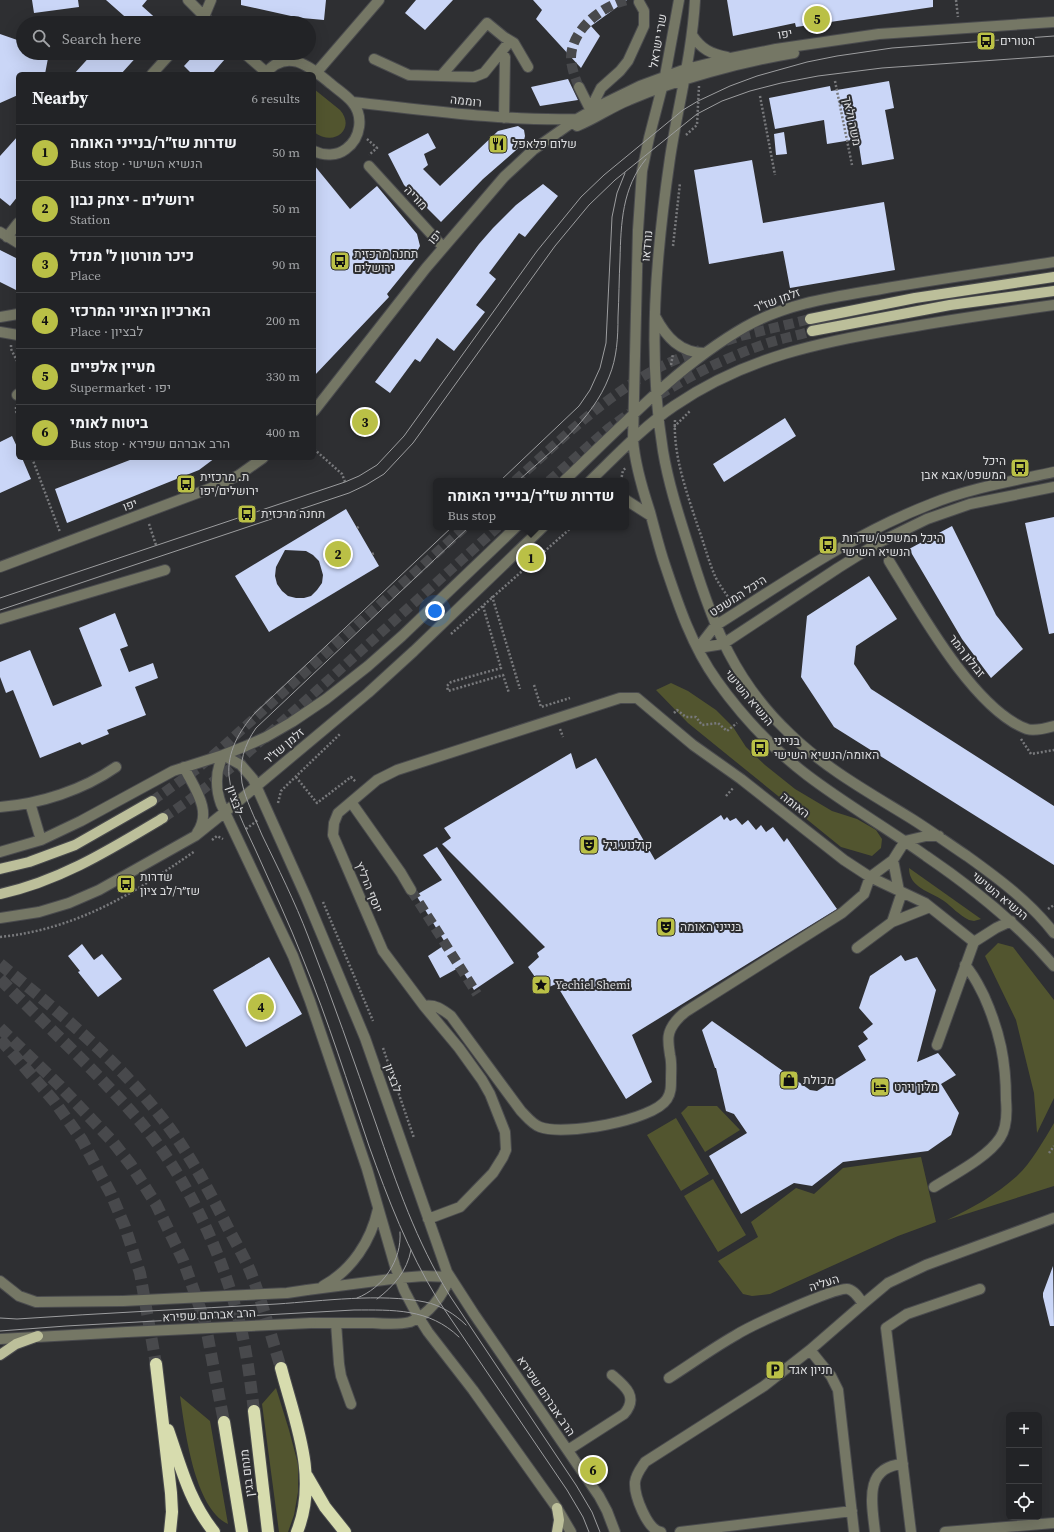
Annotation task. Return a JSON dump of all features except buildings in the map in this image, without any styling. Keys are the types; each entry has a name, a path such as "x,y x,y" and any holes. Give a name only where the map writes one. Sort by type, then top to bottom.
{"highway":[{"path":"156,1364 171,1493 172,1512 170,1532"},
{"path":"281,1368 304,1455 307,1476 306,1496 302,1521 297,1532"},
{"path":"161,1410 190,1494 198,1511 214,1532"},
{"name":"מנחם בגין","path":"254,1411 268,1532"},
{"name":"מנחם בגין","path":"224,1422 242,1532"},
{"path":"307,1476 325,1507 345,1532"}],"main road":[{"path":"810,319 915,298 1054,277"},
{"path":"812,331 950,306 1054,291"},
{"path":"0,869 29,862 75,845 152,801"},
{"path":"0,894 24,888 65,873 163,818"},
{"path":"0,1355 16,1344 38,1336"},
{"path":"557,1508 559,1520 557,1532"}],"street":[{"path":"188,0 201,16"},
{"path":"206,16 211,0"},
{"path":"316,152 321,154 335,154 346,149 353,142 359,131 360,122 358,113 352,102 316,73 379,0"},
{"name":"שרי ישראל","path":"662,87 679,0"},
{"path":"684,80 692,35 695,0"},
{"path":"591,111 601,88 620,71 628,61 644,26 644,11 639,2"},
{"name":"יפו","path":"316,408 443,247 485,197 514,167 533,150 577,119 630,90 686,69 776,49 886,33 1054,22"},
{"path":"441,76 487,23 514,43 528,67"},
{"name":"יפו","path":"560,132 582,124 628,100 662,87 782,55 866,42 1054,28"},
{"path":"692,35 699,45 708,52 731,58"},
{"path":"374,59 409,75 474,77 484,73 510,41"},
{"path":"501,52 505,57 504,118"},
{"path":"154,72 165,60"},
{"path":"252,60 265,72"},
{"path":"267,72 277,64 291,61 304,64 315,72"},
{"name":"נורדאו","path":"658,417 654,359 660,240 674,132 684,80"},
{"path":"578,87 591,111"},
{"name":"נורדאו","path":"633,415 638,230 642,179 646,149 662,87"},
{"name":"רוממה","path":"352,102 504,118 545,120 577,119"},
{"name":"מוריה","path":"369,166 443,247"},
{"path":"16,225 4,235 16,242"},
{"name":"זלמן שז\"ר","path":"567,478 633,415 705,353 746,326 768,316 799,305 826,298 1054,262"},
{"path":"593,478 658,417 674,406 737,370 766,359 800,349 885,331 960,318 1054,305"},
{"path":"0,317 16,314"},
{"path":"655,316 664,331 677,345 693,352 705,353"},
{"path":"0,332 15,334"},
{"name":"הנשיא השישי","path":"633,415 633,440 637,468 674,590 698,648 723,689 745,716 784,756 834,795 905,841 955,877 1011,921 1038,947 1054,966"},
{"name":"הנשיא השישי","path":"658,417 663,451 672,492 703,593 723,644 758,700 789,734 813,755 838,773 939,836 989,872 1018,895 1040,916 1054,933"},
{"name":"יפו","path":"0,567 219,485 239,475 260,460"},
{"name":"היכל המשפט","path":"698,648 715,626 867,532 909,512 970,490 1054,472"},
{"path":"698,648 723,644 878,543 927,519 970,504 1054,487"},
{"path":"629,502 651,516"},
{"name":"זלמן שז\"ר","path":"0,852 42,840 81,821 163,776 184,767 223,755 278,731 345,684 402,636 513,530"},
{"name":"זלמן שז\"ר","path":"0,918 39,912 69,903 99,890 195,836 368,693 539,530"},
{"name":"זבולון המר","path":"889,562 943,648 978,692 1009,720 1029,729 1054,726"},
{"path":"0,619 165,570"},
{"name":"יוסף הרליץ","path":"428,1219 455,1210 465,1203 499,1165 506,1150 503,1124 482,1080 382,951 333,835 334,823 338,813 377,780 397,770 620,698 637,698"},
{"name":"האומה","path":"637,698 694,745 741,779 844,860 870,877 925,903 974,942"},
{"name":"לבציון","path":"399,1278 379,1208 337,1079 293,956 224,813 218,797 216,783 217,770 223,755 241,765 249,773 257,786 308,903 365,1038 443,1262 450,1277"},
{"path":"0,807 30,803 62,794 103,776 116,767"},
{"path":"184,767 202,804 204,812 202,825 195,836"},
{"path":"351,802 401,873 411,890"},
{"path":"30,803 42,840"},
{"path":"0,804 15,806"},
{"path":"424,1006 436,1006 451,1016 521,1112 531,1122 540,1127 559,1129 592,1127 627,1121 644,1115 661,1105 666,1100 671,1090 668,1043 670,1030 676,1020 690,1009 842,913 864,894 870,877 893,860 905,841 920,837 939,836"},
{"path":"892,922 900,891 893,860"},
{"path":"857,948 892,922 930,907"},
{"path":"937,1045 974,942 996,928 1011,921"},
{"path":"934,1187 986,1153 1000,1138 1007,1115 1006,1074 1001,1041 989,1007 973,974 965,965"},
{"path":"320,1288 342,1273 359,1254 372,1230 379,1208"},
{"path":"661,1532 656,1531 648,1523 635,1491 635,1480 645,1462 764,1386 810,1350 888,1284 926,1264 1053,1218"},
{"name":"הרב אברהם שפירא","path":"0,1282 19,1296 36,1302 123,1301 286,1293 399,1278 424,1276 450,1277"},
{"name":"הרב אברהם שפירא","path":"0,1339 311,1323 403,1323 418,1317 427,1310 442,1295 450,1277"},
{"name":"הרב אברהם שפירא","path":"450,1277 599,1496 607,1511 615,1532"},
{"path":"399,1278 418,1317 437,1345 473,1390 557,1508 572,1532"},
{"name":"העליה","path":"669,1378 735,1335 835,1290 842,1288 849,1289 863,1304"},
{"path":"911,1532 886,1328 907,1314 980,1289"},
{"path":"336,1323 339,1364 351,1404"},
{"path":"810,1350 831,1376 838,1390 854,1532"},
{"path":"568,1450 624,1414 628,1409 630,1394 627,1387 612,1375"},
{"path":"875,1532 872,1499 873,1486 877,1476 887,1468 894,1465 903,1464"},
{"path":"680,1532 852,1511"},
{"path":"945,1532 1054,1523"}],"path":[{"path":"956,0 959,28"},
{"path":"685,142 686,135 697,125 699,76"},
{"name":"משה ולאך","path":"835,81 852,165"},
{"path":"760,96 775,175"},
{"path":"673,247 681,178"},
{"path":"15,334 11,349 16,358"},
{"path":"672,380 671,360 677,345"},
{"path":"674,406 674,432 688,495 713,571 716,578 725,590 736,613"},
{"path":"680,421 695,407"},
{"path":"316,451 342,474 345,482"},
{"path":"33,460 56,524"},
{"path":"149,524 156,545"},
{"path":"487,580 520,689"},
{"path":"478,589 501,668 452,682 446,686 448,691 504,675 509,692"},
{"path":"534,685 541,707 570,698"},
{"path":"664,720 678,710 686,717 696,717 702,725 718,723 727,731"},
{"path":"296,777 317,803 351,777"},
{"path":"1049,1153 1054,1146"}],"green space":[{"path":"316,91 340,110 346,123 341,134 336,137 329,138 316,133"},
{"path":"671,683 688,691 716,710 733,727 746,747 765,765 795,789 832,811 857,819 876,830 882,839 881,848 872,856 841,847 688,723 656,690"},
{"path":"909,868 981,919 974,921 969,920 944,901 916,885 912,880"},
{"path":"998,943 1013,947 1054,1000 1054,1098 1037,1133 1034,1093 1016,1020 985,956"},
{"path":"688,1106 717,1106 740,1130 705,1152 681,1113"},
{"path":"676,1118 709,1174 681,1191 647,1135"},
{"path":"1054,1123 1054,1186 947,1220 984,1201 1017,1176 1042,1144"},
{"path":"921,1157 936,1222 898,1236 770,1294 752,1296 743,1294 718,1261 758,1237 751,1222 796,1188 814,1194 843,1168"},
{"path":"713,1179 746,1235 718,1252 684,1196"},
{"path":"276,1388 298,1464 298,1492 294,1515 288,1532 279,1532 262,1404"},
{"path":"180,1396 210,1421 228,1524 216,1515 207,1502 199,1485 188,1447"}],"tunnel":[{"path":"579,87 571,57 577,37 590,20 599,13 617,3 627,0"},
{"path":"726,341 810,319"},
{"path":"659,395 696,374 735,355 768,343 812,331"},
{"path":"518,478 578,424 629,385 653,370 700,350"},
{"path":"552,478 609,428 630,413"},
{"path":"152,801 197,769 227,743 462,530"},
{"path":"163,818 232,767 495,530"},
{"path":"411,890 477,994"},
{"path":"0,964 86,1036 144,1096 171,1130 204,1183 251,1273 281,1368"},
{"path":"0,979 107,1085 130,1110 159,1146 195,1204 215,1248 231,1291 245,1349 254,1411"},
{"path":"0,1028 59,1085 113,1142 131,1165 156,1204 183,1260 205,1322 224,1422"},
{"path":"0,1039 54,1101 82,1140 111,1194 125,1227 140,1273 156,1364"}],"tram line":[{"path":"0,598 345,482 359,476 377,465 404,436 537,251 581,197 604,175 683,110 698,101 730,86 757,76 807,62 837,56 892,48 1054,36"},
{"path":"0,610 349,493 384,474 413,443 555,246 589,205 615,180 697,114 722,101 750,91 818,76 882,68 1054,56"},
{"path":"521,478 570,434 582,421 602,393 612,370 617,340 621,232 624,206 632,182 646,159"},
{"path":"503,478 579,406 590,390 600,368 606,343 612,217 617,193 625,173"},
{"path":"449,530 255,713 235,742 230,759 229,776 233,796 240,815 298,946 329,1029 376,1166 391,1205 417,1263 438,1300 567,1490 583,1517 589,1532"},
{"path":"466,530 256,728 248,741 243,754 241,776 246,796 254,816 308,936 400,1191 417,1233 450,1296 576,1485 592,1512 600,1532"},
{"path":"357,1298 375,1287 389,1272 398,1253 400,1232"},
{"path":"377,1299 399,1278 406,1265 411,1250"},
{"path":"0,1318 17,1319 277,1304 351,1298 390,1298 408,1299 436,1305 457,1317 466,1325"},
{"path":"0,1331 354,1310 383,1310 423,1316 435,1321 459,1337"}],"place":[{"name":"מעיין אלפיים","path":"817,19"},
{"name":"הטורים","path":"986,41"},
{"name":"שלום פלאפל","path":"498,144"},
{"name":"תחנה מרכזית ירושלים","path":"340,261"},
{"name":"כיכר מורטון ל' מנדל","path":"365,422"},
{"name":"היכל המשפט/אבא אבן","path":"1020,468"},
{"name":"ת. מרכזית ירושלים/יפו","path":"186,484"},
{"name":"תחנה מרכזית","path":"247,514"},
{"name":"היכל המשפט/שדרות הנשיא השישי","path":"828,545"},
{"name":"ירושלים - יצחק נבון","path":"338,554"},
{"name":"שדרות שז״ר/בנייני האומה","path":"531,558"},
{"name":"בנייני האומה/הנשיא השישי","path":"760,748"},
{"name":"קולנוע גיל","path":"589,845"},
{"name":"שדרות שז״ר/לב ציון","path":"126,884"},
{"name":"בנייני האומה","path":"666,927"},
{"name":"Yechiel Shemi","path":"541,985"},
{"name":"הארכיון הציוני המרכזי","path":"261,1007"},
{"name":"מכולת","path":"789,1080"},
{"name":"מלון וירט","path":"880,1087"},
{"name":"חניון אגד","path":"775,1370"},
{"name":"ביטוח לאומי","path":"593,1470"}]}
